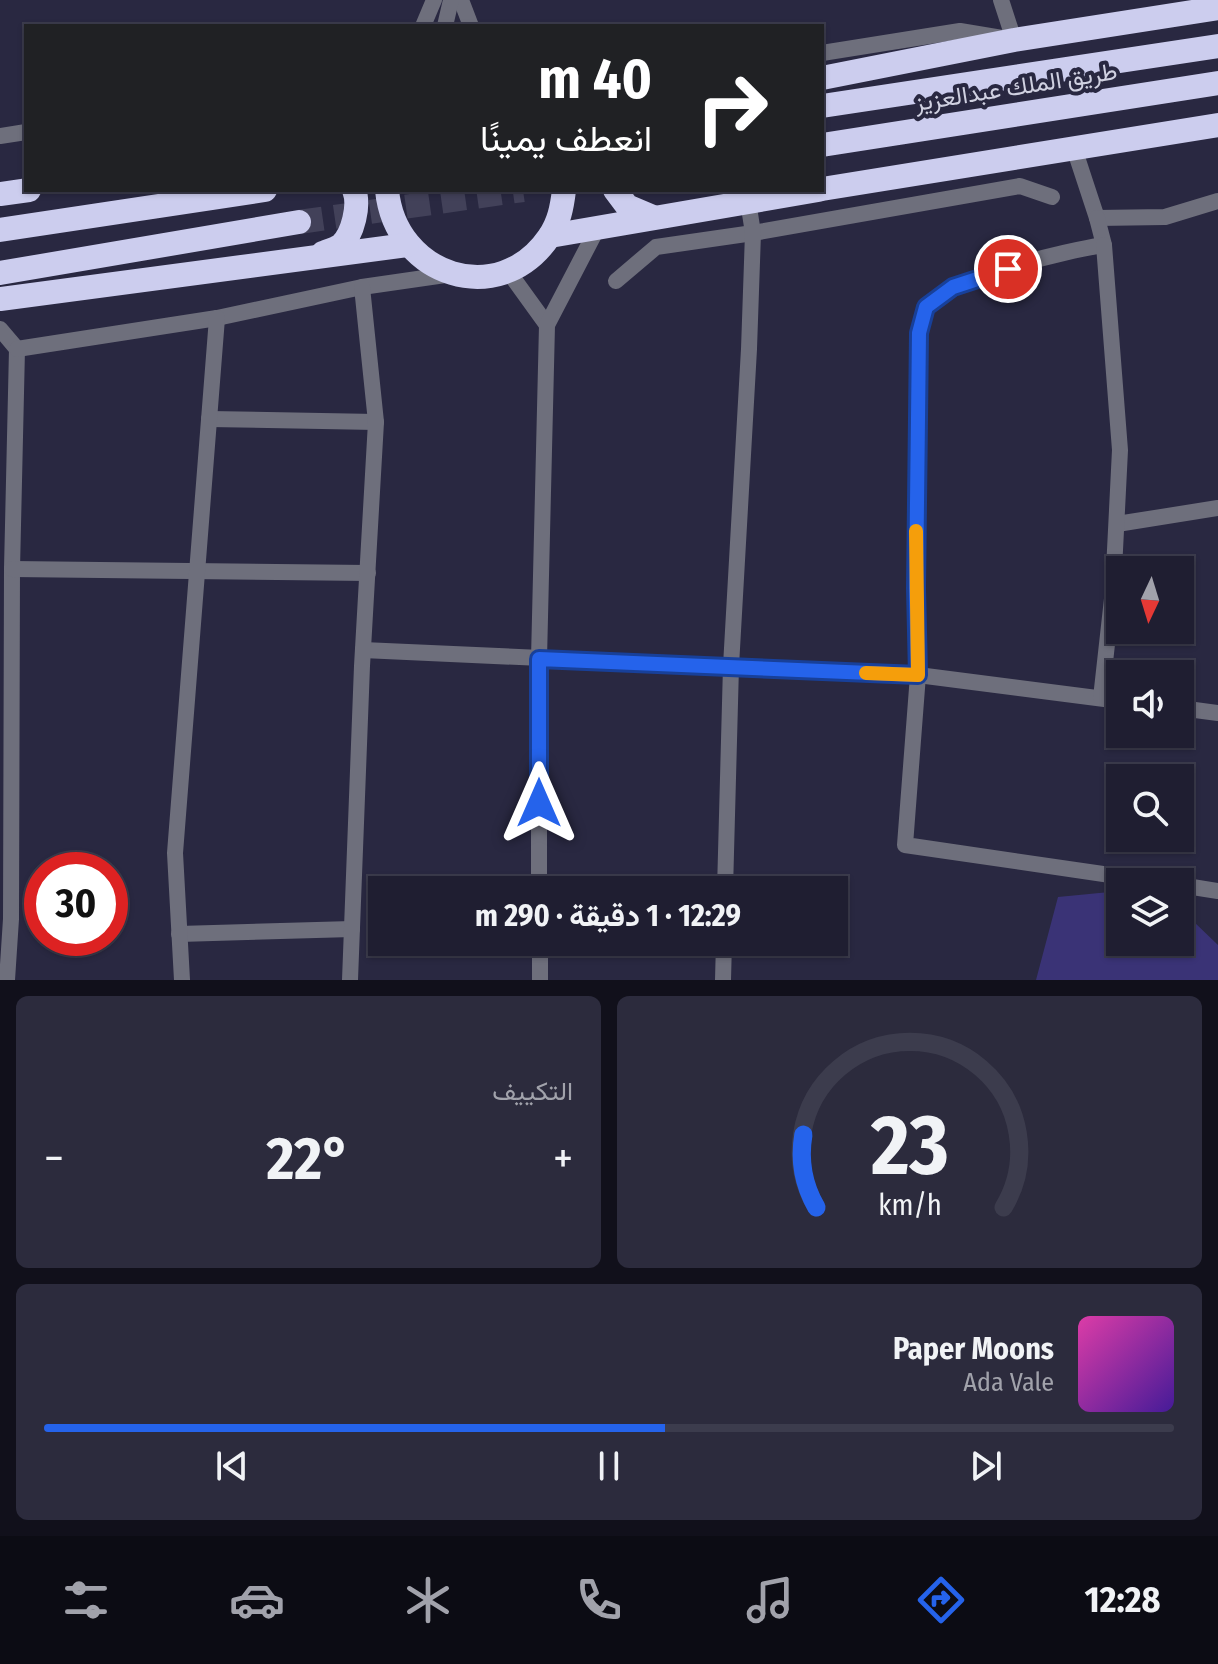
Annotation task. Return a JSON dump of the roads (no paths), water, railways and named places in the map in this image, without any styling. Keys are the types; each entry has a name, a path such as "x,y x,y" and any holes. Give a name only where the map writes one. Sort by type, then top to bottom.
{"highway":[{"path":"824,78 1014,40 1218,8"},
{"name":"طريق الملك عبدالعزيز","path":"824,106 1218,46"},
{"name":"طريق الملك عبدالعزيز","path":"824,145 1218,83"},
{"path":"824,189 1218,125"},
{"path":"0,194 24,191"},
{"path":"0,230 252,192"},
{"path":"313,257 341,245 355,218 358,198 355,192"},
{"path":"387,192 395,226 407,245 428,263 453,274 481,277 508,271 531,257 550,236 561,213 564,192"},
{"path":"616,192 627,206 653,217"},
{"path":"550,236 807,192"},
{"path":"0,273 299,222"},
{"path":"0,299 407,245"}],"street":[{"path":"424,24 434,0"},
{"path":"446,24 456,0"},
{"path":"456,0 459,24"},
{"path":"456,0 470,24"},
{"path":"824,53 960,31 1014,40 1001,0"},
{"path":"0,136 24,132"},
{"path":"1074,148 1104,245 1120,450 1113,590 1101,698"},
{"path":"616,281 656,247 1020,186 1052,197"},
{"path":"725,876 731,666 749,365 753,233 748,201"},
{"path":"1097,218 1165,217 1218,201"},
{"path":"539,876 539,659 547,325 598,227"},
{"path":"1104,245 1063,251 953,287 926,307 919,333 918,675 905,845 1106,874"},
{"path":"508,271 547,325"},
{"path":"17,349 217,318 362,287 453,274"},
{"path":"350,980 376,422 362,287"},
{"path":"182,980 175,853 217,318"},
{"path":"0,329 17,349 12,569 11,919 7,980"},
{"path":"209,419 376,422"},
{"path":"1117,524 1218,508"},
{"path":"12,569 368,573"},
{"path":"363,650 918,675 1106,699"},
{"path":"1194,710 1218,713"},
{"path":"1194,887 1218,891"},
{"path":"179,934 352,929"},
{"path":"540,956 540,980"},
{"path":"723,980 724,956"}],"tunnel":[{"path":"299,222 509,192"}]}
